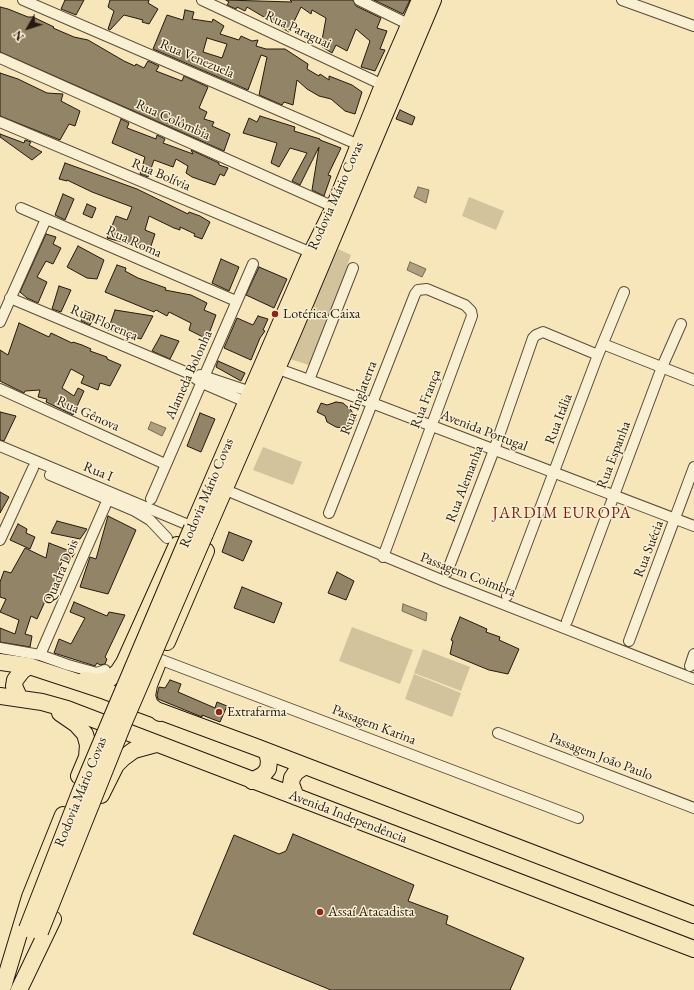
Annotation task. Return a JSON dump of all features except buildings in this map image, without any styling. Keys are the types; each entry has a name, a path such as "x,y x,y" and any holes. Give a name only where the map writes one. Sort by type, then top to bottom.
{"main road":[{"name":"Rodovia Mário Covas","path":"19,990 33,931 84,783 194,529 223,489 271,366 312,253 334,207 383,85 420,0"},
{"name":"Rodovia Mário Covas","path":"223,489 248,397 271,366 433,0"},
{"path":"160,713 150,705 147,696 149,685 159,659 190,591 219,518 223,489"},
{"path":"54,674 97,682 108,680 118,672 194,529"},
{"path":"0,662 29,666 105,691 694,915"},
{"path":"19,697 16,692 15,680 22,671 29,666"},
{"name":"Avenida Independência","path":"0,696 19,697 42,702 94,720 694,949"},
{"path":"2,990 30,897 87,756 88,745 85,734 76,724 42,702"},
{"path":"19,990 47,934 101,795 116,765 134,750 156,744"},
{"path":"252,781 264,775 268,769 270,761 267,752"},
{"path":"296,797 291,784 292,778 296,772 305,766"},
{"name":"Rodovia Mário Covas","path":"2,990 33,931"}],"street":[{"name":"Rua Venezuela","path":"24,0 359,145"},
{"name":"Rua Paraguai","path":"202,0 383,85"},
{"path":"359,0 410,25"},
{"path":"622,0 694,26"},
{"name":"Rua Colômbia","path":"0,58 334,207"},
{"name":"Rua Bolívia","path":"0,122 312,253"},
{"name":"Rua Roma","path":"21,208 236,301"},
{"path":"0,322 46,219"},
{"name":"Alameda Bolonha","path":"151,499 165,464 204,379 236,301 254,264"},
{"path":"309,380 354,268"},
{"name":"Rua França","path":"382,557 430,425 472,316 471,311 465,305 427,289 418,290 415,294"},
{"name":"Rua Itália","path":"507,596 598,355 624,292"},
{"name":"Rua Inglaterra","path":"329,513 415,294"},
{"name":"Rua Florença","path":"10,298 248,397"},
{"name":"Rua Espanha","path":"567,621 662,367 681,324"},
{"name":"Rua Alemanha","path":"447,572 494,450 533,338 539,333 543,332 598,355"},
{"path":"603,344 694,380"},
{"name":"Avenida Portugal","path":"271,366 694,526"},
{"name":"Rua Gênova","path":"0,389 165,464"},
{"name":"Rua I","path":"0,446 194,529"},
{"path":"0,454 143,515 167,538"},
{"name":"Rua Suécia","path":"629,641 694,467"},
{"path":"0,540 33,468"},
{"name":"Passagem Coimbra","path":"223,489 382,557 694,679"},
{"name":"Quadra Dois","path":"40,655 108,499"},
{"path":"0,648 40,655 96,673 105,670"},
{"path":"690,666 694,654"},
{"name":"Passagem Karina","path":"159,659 578,818"},
{"name":"Passagem João Paulo","path":"498,733 694,808"}],"shaded area":[{"path":"418,187 429,190 426,203 414,197"},
{"path":"469,197 504,211 496,230 462,216"},
{"path":"338,249 351,255 312,366 287,358"},
{"path":"410,262 426,269 422,277 407,270"},
{"path":"151,422 166,428 162,436 148,429"},
{"path":"263,447 302,462 293,485 253,470"},
{"path":"403,604 427,613 426,621 402,611"},
{"path":"352,627 413,650 400,684 339,661"},
{"path":"423,649 470,667 461,691 414,673"},
{"path":"414,674 461,693 452,717 405,699"}],"place":[{"name":"Lotérica Caixa","path":"275,314"},
{"name":"Extrafarma","path":"219,712"},
{"name":"Assaí Atacadista","path":"320,912"}],"district":[{"name":"JARDIM EUROPA","path":"562,514"}]}
